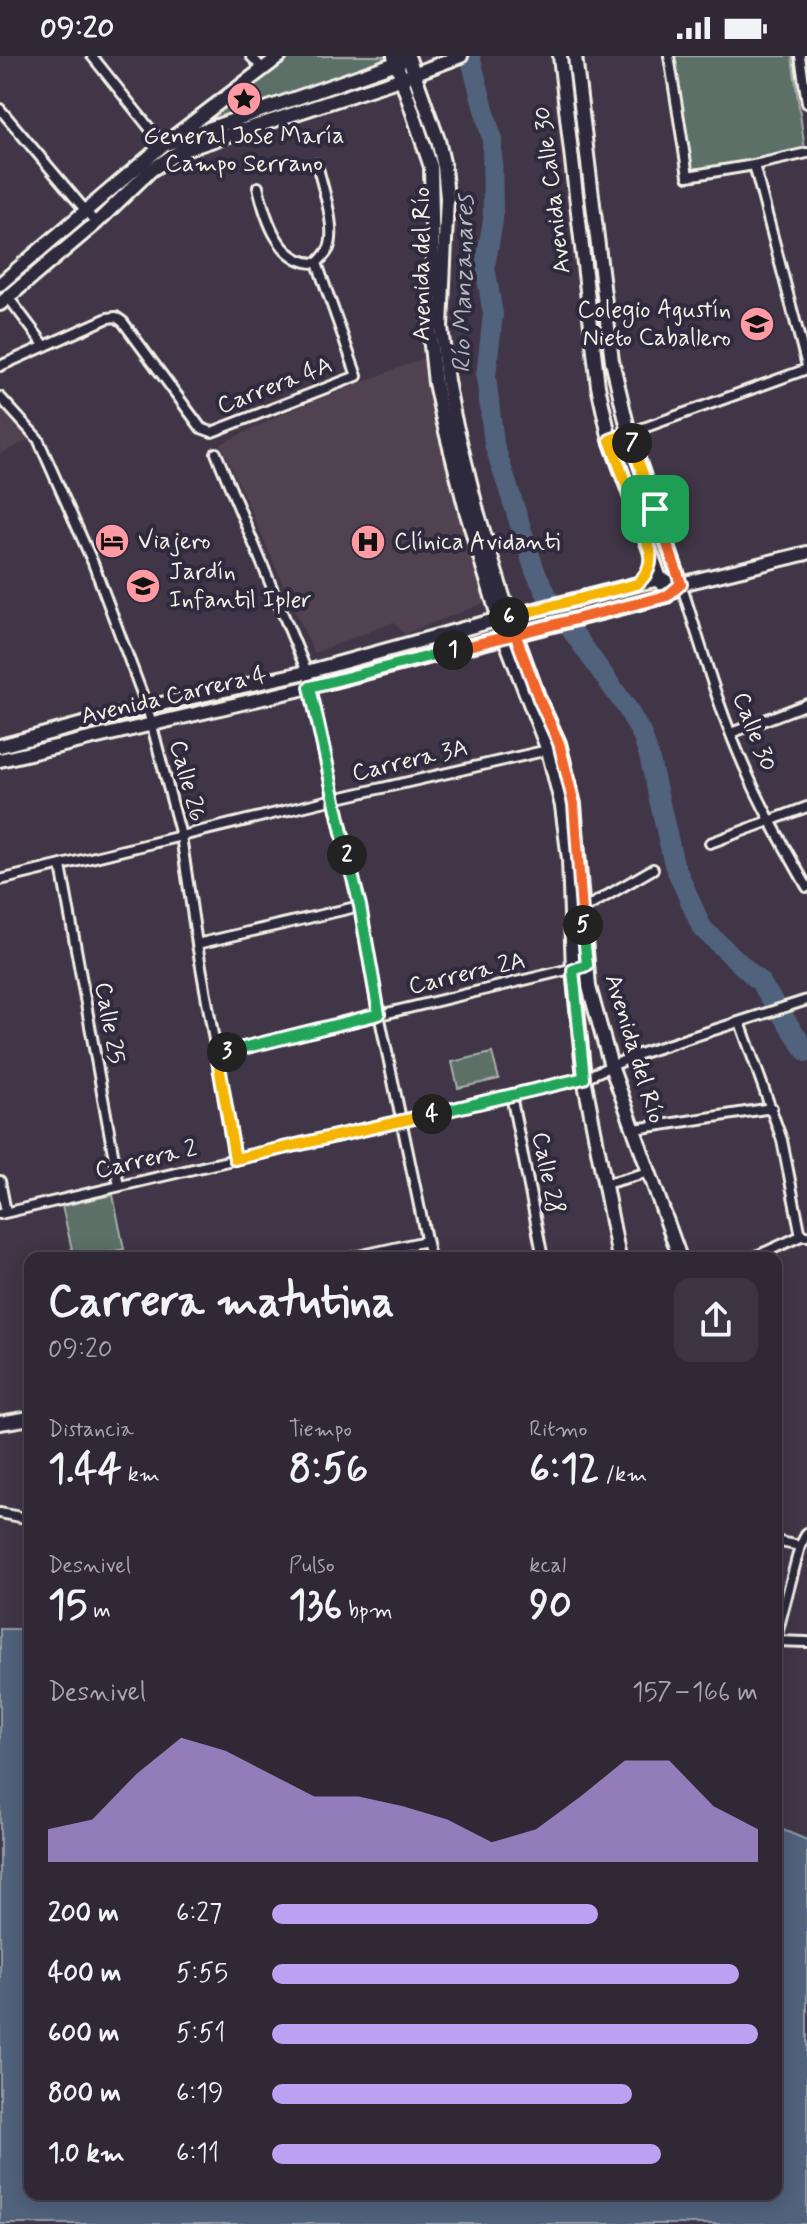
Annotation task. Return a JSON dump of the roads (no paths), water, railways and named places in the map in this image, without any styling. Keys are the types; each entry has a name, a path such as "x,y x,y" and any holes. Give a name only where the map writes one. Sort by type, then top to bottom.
{"main road":[{"path":"0,284 163,145 280,56"},
{"path":"4,301 96,223 151,170 180,151 461,56"},
{"name":"Avenida Calle 30","path":"560,56 598,386 610,440 667,596"},
{"name":"Avenida Calle 30","path":"575,56 612,361 629,433 681,584"},
{"path":"163,145 395,59 411,57"},
{"name":"Avenida del Río","path":"411,57 413,74 438,140 444,167 447,198 441,327 447,381 504,617"},
{"name":"Avenida del Río","path":"395,59 431,167 433,265 429,327 435,383 443,420 467,514 548,750 562,806 569,859 573,970 584,1078 618,1252"},
{"path":"637,584 649,569 650,550"},
{"name":"Avenida Carrera 4","path":"1,751 151,724 310,687 667,596 681,584 807,553"},
{"name":"Avenida Carrera 4","path":"1,751 147,707 307,672 637,584 660,579 681,584"},
{"name":"Avenida del Río","path":"510,635 559,743 574,804 589,987 611,1066 678,1252"},
{"path":"0,1423 24,1419"}],"street":[{"path":"92,56 163,145"},
{"path":"251,56 263,69"},
{"path":"669,56 688,176 807,153"},
{"path":"800,56 807,103"},
{"path":"0,109 96,223"},
{"path":"258,187 268,223 278,241 297,258 317,263 324,256 331,238 331,223 317,164"},
{"path":"610,440 807,368 754,165"},
{"name":"Carrera 4A","path":"45,346 116,317 123,322 201,428 212,432 357,376 317,263"},
{"path":"0,366 45,346 4,301"},
{"name":"Calle 26","path":"0,397 38,439 93,563 147,707 181,836 235,1159"},
{"path":"216,453 307,672 360,906 429,1252"},
{"name":"Calle 30","path":"681,584 744,766 807,887"},
{"path":"731,733 807,704"},
{"name":"Carrera 3A","path":"0,880 548,750"},
{"path":"710,843 807,807"},
{"name":"Calle 25","path":"61,866 119,1186"},
{"path":"582,910 653,869"},
{"path":"197,944 360,906"},
{"name":"Carrera 2A","path":"217,1054 587,965"},
{"name":"Carrera 2","path":"3,1213 584,1078 639,1054 807,1000"},
{"path":"740,1022 782,1140 804,1236 766,1252"},
{"name":"Calle 28","path":"511,1095 542,1252"},
{"path":"635,1129 772,1108"},
{"path":"605,1184 649,1172"},
{"path":"0,1181 3,1213"},
{"path":"376,1252 426,1241"},
{"path":"0,1513 24,1518"},
{"path":"782,1616 800,1546 807,1533"},
{"path":"782,1542 800,1546"},
{"path":"782,1640 807,1642"}],"water":[{"path":"0,1629 24,1629 24,2200 782,2200 782,1830 807,1840 807,2224 0,2224"}],"waterway":[{"name":"Río Manzanares","path":"470,56 492,139 493,220 485,267 493,314 486,376 494,444 535,571 548,597 627,708 642,735 674,864 702,928 760,982 807,1052"}],"place":[{"name":"General Jose María Campo Serrano","path":"244,99"},
{"name":"Colegio Agustín Nieto Caballero","path":"757,324"},
{"name":"Viajero","path":"112,541"},
{"name":"Clínica Avidanti","path":"368,542"},
{"name":"Jardín Infantil Ipler","path":"143,586"}]}
